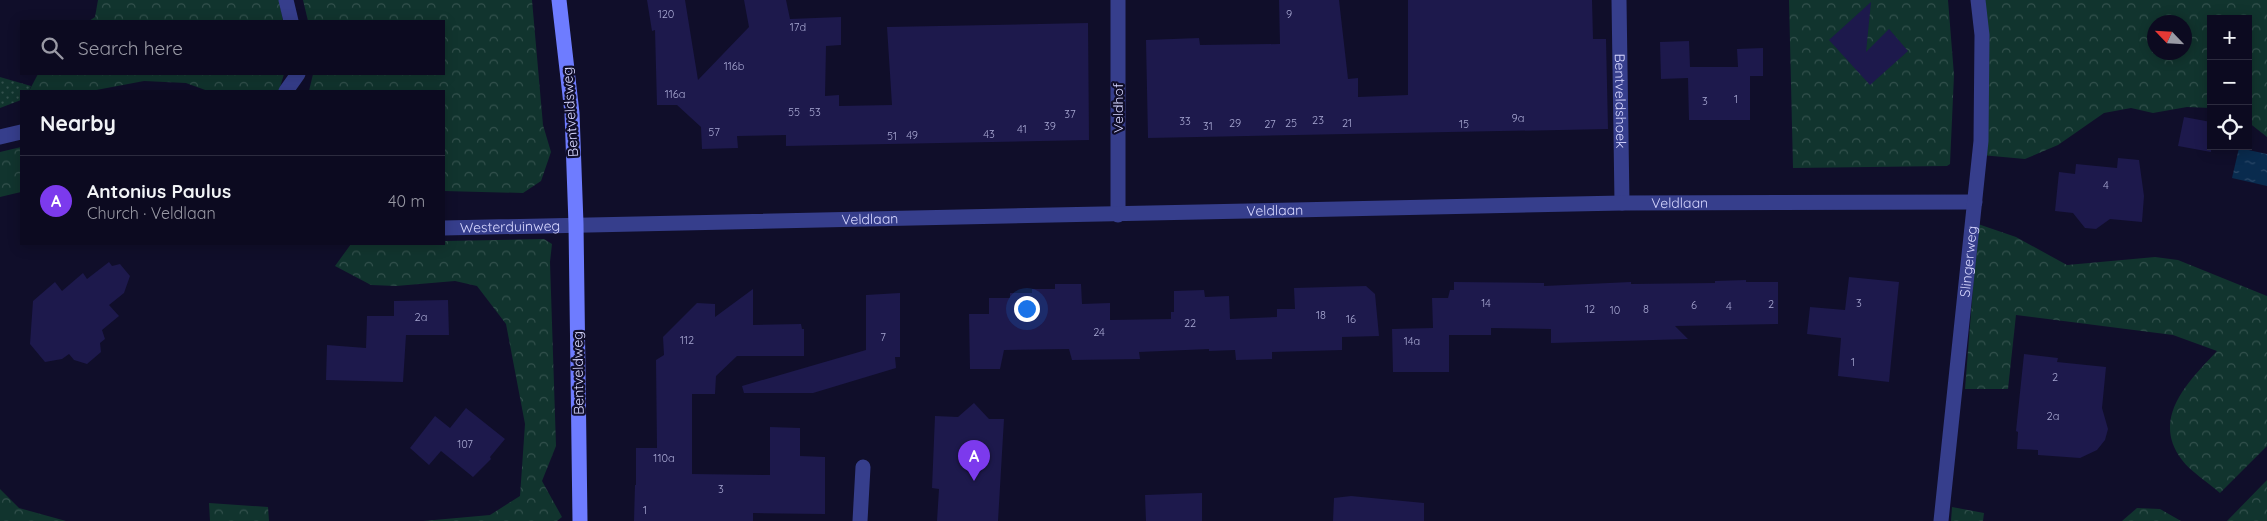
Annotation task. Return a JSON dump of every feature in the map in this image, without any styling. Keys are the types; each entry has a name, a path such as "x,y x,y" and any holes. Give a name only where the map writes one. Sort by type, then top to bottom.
{"street":[{"path":"286,0 291,20"},
{"name":"Bentveldsweg","path":"559,0 572,113 576,224"},
{"name":"Veldhof","path":"1118,0 1118,215"},
{"name":"Bentveldshoek","path":"1619,0 1622,203"},
{"name":"Slingerweg","path":"1941,521 1981,136 1982,35 1978,0"},
{"path":"287,90 297,75"},
{"path":"0,137 20,132"},
{"name":"Veldlaan","path":"576,224 1118,215 1622,203 1975,202"},
{"name":"Westerduinweg","path":"445,228 576,224"},
{"name":"Bentveldweg","path":"576,224 580,521"},
{"path":"860,521 863,467"}],"green space":[{"path":"98,0 279,0 283,20 90,20 95,17"},
{"path":"303,0 532,0 543,125 551,152 541,181 523,193 445,191 445,90 309,90 313,75 445,75 445,20 308,20"},
{"path":"1789,0 1948,0 1954,75 1950,164 1947,166 1793,168"},
{"path":"1975,0 2267,0 2267,137 2252,125 2252,15 2207,15 2207,108 2187,107 2153,113 2131,108 2104,113 2058,145 2025,159 1981,155"},
{"path":"37,75 284,75 279,90 205,90 186,83 144,81 96,90 30,90"},
{"path":"0,77 31,86 29,90 20,90 20,100 0,108"},
{"path":"20,147 20,192 0,197 0,152"},
{"path":"1978,224 2016,237 2067,265 2155,257 2178,260 2267,296 2267,446 2220,493 2182,460 2173,444 2170,429 2172,415 2177,401 2185,388 2217,351 2173,335 2016,315 2008,389 1965,389"},
{"path":"544,239 552,244 550,262 556,446 542,481 562,517 557,521 423,521 490,515 520,496 525,424 506,324 477,286 455,281 396,286 371,285 335,266 350,245 445,245 445,241"},
{"path":"2267,480 2267,521 2227,521"},
{"path":"0,489 19,508 66,521 0,521"},
{"path":"209,503 268,507 269,521 210,521"},
{"path":"1952,507 1984,513 1983,521 1951,521"},
{"path":"2137,508 2160,509 2181,521 2122,521"}],"water":[{"path":"2239,150 2267,154 2267,186 2232,178"}],"building":[{"path":"647,0 685,0 698,80 749,27 744,0 786,0 790,19 841,17 841,45 826,46 825,96 839,95 839,106 892,105 887,27 1088,23 1089,140 786,146 786,135 737,136 738,148 702,149 701,127 677,105 657,105 655,30 652,31"},
{"path":"1279,0 1339,0 1348,79 1358,78 1358,97 1408,95 1408,0 1592,0 1593,39 1606,39 1608,129 1148,138 1146,40 1199,38 1200,45 1280,44"},
{"path":"1871,2 1866,52 1889,29 1908,51 1870,85 1829,40"},
{"path":"1689,41 1690,67 1738,67 1737,49 1763,48 1763,76 1750,76 1750,120 1689,120 1688,78 1661,79 1660,42"},
{"path":"2184,117 2207,121 2207,150 2211,150 2211,152 2178,146"},
{"path":"2118,158 2139,160 2144,196 2142,222 2110,219 2096,229 2085,228 2073,213 2055,211 2059,172 2075,174 2076,164 2117,168"},
{"path":"109,262 112,266 120,264 130,276 124,293 109,305 119,316 102,330 105,339 100,343 101,352 87,364 74,360 69,354 62,359 45,362 30,344 33,301 55,282 62,291 83,273 87,279"},
{"path":"1849,277 1899,282 1889,382 1838,376 1841,338 1807,334 1810,307 1845,310"},
{"path":"1746,280 1746,282 1778,282 1778,324 1675,326 1688,339 1551,343 1551,329 1491,328 1491,335 1449,335 1449,372 1393,372 1392,329 1433,328 1432,298 1448,298 1450,290 1454,290 1454,282 1544,283 1544,286 1631,282 1631,284 1715,283 1715,281"},
{"path":"1055,284 1081,284 1082,304 1110,303 1110,320 1171,319 1171,312 1174,312 1174,291 1204,290 1205,297 1229,296 1230,319 1277,317 1277,309 1295,309 1294,288 1366,286 1375,294 1379,336 1342,337 1342,350 1272,352 1272,359 1236,360 1235,350 1209,351 1209,349 1139,352 1140,359 1072,360 1069,349 1004,350 1000,369 970,369 969,314 989,314 989,298 1010,298 1010,293 1032,293 1032,289 1055,289"},
{"path":"753,289 753,325 801,324 802,329 804,329 804,356 737,356 716,376 715,394 692,394 692,474 770,475 770,427 800,428 800,456 825,457 825,514 753,513 753,521 634,521 636,448 657,448 656,360 664,355 663,337 697,303 715,304 715,317"},
{"path":"900,293 900,357 895,357 896,368 813,393 744,393 742,386 866,350 866,295"},
{"path":"448,300 449,335 406,335 403,382 326,380 327,345 366,348 367,316 394,316 394,301"},
{"path":"2024,354 2058,358 2057,362 2106,367 2102,408 2108,429 2105,440 2097,450 2080,458 2038,455 2038,450 2017,449 2018,432 2016,431"},
{"path":"974,403 989,419 1004,419 998,521 937,521 939,489 932,488 935,416 958,417"},
{"path":"466,408 505,439 490,457 491,459 473,477 441,451 429,465 410,448 435,416 450,428"},
{"path":"1202,493 1202,521 1146,521 1145,495"},
{"path":"1351,496 1424,503 1424,521 1333,521 1334,498"}],"place":[{"name":"Antonius Paulus","path":"974,481"}]}
